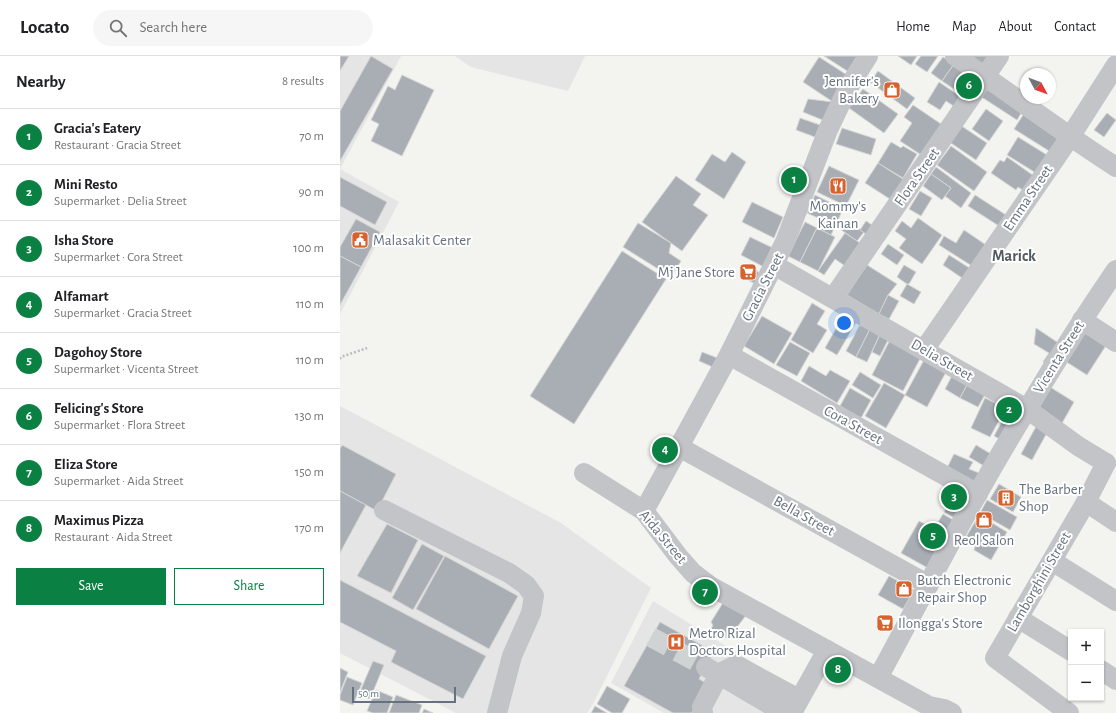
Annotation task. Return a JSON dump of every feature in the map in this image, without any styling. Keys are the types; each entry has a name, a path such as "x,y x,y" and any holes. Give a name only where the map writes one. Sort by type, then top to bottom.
{"street":[{"name":"Gracia Street","path":"644,511 729,355 774,265 794,220 828,130 848,88 868,56"},
{"path":"954,56 1070,137 1116,167"},
{"name":"Flora Street","path":"833,298 999,56"},
{"name":"Emma Street","path":"924,350 1070,137 1116,65"},
{"name":"Delia Street","path":"774,265 1027,409 1078,446 1111,460"},
{"name":"Vicenta Street","path":"878,678 978,494 1027,409 1082,320 1116,270"},
{"path":"1082,320 1116,342"},
{"name":"Cora Street","path":"729,355 978,494"},
{"name":"Bella Street","path":"678,447 928,585"},
{"name":"Lamborghini Street","path":"1069,713 995,658 1111,460"},
{"name":"Aida Street","path":"584,473 644,511 678,556 693,573 710,586 878,678 941,710"},
{"path":"1086,502 1116,522"},
{"path":"384,510 509,573 526,585 534,596 531,613 512,656 497,713"},
{"path":"1052,561 1116,601"},
{"path":"1018,618 1068,649"},
{"path":"713,672 724,671 736,664 796,706 827,650"},
{"path":"703,713 702,707 714,684 713,672"},
{"path":"713,672 784,713"},
{"path":"1104,672 1116,680"}],"path":[{"path":"340,359 341,357 367,348"}],"shaded area":[{"path":"340,56 401,56 340,169"},
{"path":"455,56 585,56 568,91 471,67"},
{"path":"340,169 399,202 340,314"},
{"path":"340,406 561,523 651,588 593,704 587,713 456,713 340,653"},
{"name":"Metro Rizal Doctors Hospital","path":"653,601 797,690 784,713 664,713 611,683"}],"building":[{"path":"340,56 349,56 340,71"},
{"path":"371,56 393,69 340,161 340,111"},
{"path":"824,56 864,56 852,74"},
{"path":"898,56 917,56 911,65"},
{"path":"921,56 938,56 927,72 915,64"},
{"path":"962,56 989,56 979,69"},
{"path":"819,57 850,77 833,102 803,82"},
{"path":"943,57 954,64 942,81 931,73"},
{"path":"954,64 975,79 963,95 942,81"},
{"name":"Jennifer's Bakery","path":"878,71 915,98 907,109 870,82"},
{"path":"402,75 434,90 402,156 371,141 379,124 371,120 388,86 395,90"},
{"path":"939,82 961,97 955,107 946,101 940,110 927,102"},
{"path":"986,87 1023,110 1017,120 980,96"},
{"path":"863,89 898,114 884,133 849,108"},
{"path":"808,99 833,102 825,121 803,112"},
{"path":"913,105 944,126 923,156 900,141 912,123 904,117"},
{"path":"986,109 1003,121 989,141 972,129"},
{"path":"1025,112 1065,137 1054,154 1014,129"},
{"path":"1107,113 1116,120 1104,137 1094,130"},
{"path":"800,118 820,125 815,137 796,130"},
{"path":"960,125 987,143 976,160 948,141"},
{"path":"842,128 876,139 871,155 836,144"},
{"path":"1018,137 1047,155 1036,173 1007,155"},
{"path":"891,142 901,148 903,146 917,154 903,178 878,163"},
{"path":"951,146 987,172 974,191 937,165"},
{"path":"732,152 746,162 724,199 695,180 712,154 725,162"},
{"path":"1007,157 1034,176 1024,191 1018,187 1016,190 991,173 1000,160 1004,162"},
{"path":"878,163 906,181 893,201 865,183"},
{"name":"Mommy's Kainan","path":"829,166 859,180 846,206 817,192"},
{"path":"936,167 971,193 961,208 945,196 951,188 931,174"},
{"path":"788,171 804,176 800,188 784,183"},
{"path":"931,174 951,188 942,200 923,186"},
{"path":"676,176 701,194 693,205 708,215 682,251 642,222"},
{"path":"340,177 387,202 375,225 340,206"},
{"path":"920,191 932,198 921,216 909,209"},
{"path":"815,195 843,209 831,235 817,228 818,218 807,213"},
{"path":"975,195 1006,215 999,226 968,206"},
{"path":"752,202 783,217 774,238 742,222"},
{"path":"918,218 942,235 922,264 899,248 906,239 895,231 902,221 911,228"},
{"name":"Malasakit Center","path":"356,219 380,232 361,267 340,256 340,247"},
{"path":"847,220 864,232 857,241 840,229"},
{"path":"866,221 875,227 869,236 860,230"},
{"path":"805,222 817,228 800,262 788,256"},
{"path":"638,223 671,243 669,253 681,261 671,277 623,247"},
{"path":"817,228 835,237 818,271 800,262"},
{"path":"964,230 986,245 972,266 939,245 944,236 956,243"},
{"path":"845,233 866,247 851,270 835,259 824,275 818,271"},
{"path":"750,237 773,248 764,267 741,255"},
{"path":"888,244 904,255 897,265 881,254"},
{"path":"622,251 666,279 574,424 530,396"},
{"path":"949,255 971,269 965,280 943,265"},
{"path":"340,256 361,267 340,305"},
{"path":"749,264 754,266 760,275 756,284 743,278"},
{"path":"867,265 897,284 888,295 879,314 847,295"},
{"path":"904,265 916,272 909,284 897,277"},
{"path":"907,284 921,292 914,304 900,296"},
{"path":"888,295 899,301 889,319 879,314"},
{"path":"812,303 825,311 817,324 827,330 813,353 791,340"},
{"path":"846,311 858,319 837,355 825,348"},
{"path":"762,316 792,333 774,364 744,346"},
{"path":"860,325 870,329 856,357 846,351"},
{"path":"1036,328 1060,344 1048,364 1043,362 1049,353 1034,344"},
{"path":"870,329 880,334 867,362 856,357"},
{"path":"1084,330 1107,344 1087,375 1065,361"},
{"path":"881,332 890,336 880,356 872,352"},
{"path":"891,338 922,355 903,391 872,375"},
{"path":"790,342 810,353 797,376 776,365"},
{"path":"702,352 720,359 715,368 699,361"},
{"path":"924,360 946,372 927,407 905,395"},
{"path":"809,366 826,376 830,370 850,381 837,403 801,381"},
{"path":"860,372 881,385 873,398 852,385"},
{"path":"953,374 968,383 960,398 945,389"},
{"path":"884,383 905,395 886,428 865,416"},
{"path":"968,383 988,389 978,407 960,398"},
{"path":"1050,387 1074,402 1061,425 1036,409"},
{"path":"850,388 871,400 861,418 840,406"},
{"path":"985,398 1006,408 990,437 971,428"},
{"path":"1008,410 1019,416 1005,442 994,436"},
{"path":"1038,423 1049,429 1032,460 1021,454"},
{"path":"342,445 396,474 377,511 340,491 340,449"},
{"path":"976,445 996,457 989,469 969,457"},
{"path":"954,454 973,462 969,469 984,475 979,486 946,470"},
{"name":"The Barber Shop","path":"999,484 1021,497 1013,512 990,499"},
{"path":"952,488 968,497 962,508 946,499"},
{"path":"340,491 366,505 340,553"},
{"path":"987,500 1017,517 1010,530 980,513"},
{"path":"950,501 962,508 956,519 944,512"},
{"path":"943,514 955,521 947,534 935,527"},
{"path":"979,515 1007,532 991,560 974,550 977,540 966,537"},
{"path":"919,521 946,536 928,568 901,553"},
{"path":"387,524 418,540 391,593 357,576"},
{"path":"422,544 444,556 413,610 392,598"},
{"path":"445,556 518,596 489,649 416,609"},
{"path":"889,576 914,590 903,609 878,595"},
{"path":"340,580 486,656 463,699 391,662 396,651 340,622"},
{"path":"724,601 747,614 728,639 711,629 713,625 711,622"},
{"path":"660,622 714,652 699,679 708,684 692,713 673,713 624,686"},
{"path":"373,661 384,665 370,699 359,694"},
{"path":"340,668 348,672 340,692"},
{"path":"347,677 362,683 353,705 340,700 340,695"},
{"path":"607,686 630,699 622,713 612,713 597,704"},
{"path":"376,690 393,697 387,713 373,713 367,711"},
{"path":"396,695 422,705 419,713 389,713"},
{"path":"595,706 607,713 591,713"},
{"path":"424,709 433,713 422,713"}],"tunnel":[{"path":"651,637 706,667"}],"place":[{"name":"Felicing's Store","path":"969,86"},
{"name":"Jennifer's Bakery","path":"892,90"},
{"name":"Gracia's Eatery","path":"794,180"},
{"name":"Mommy's Kainan","path":"838,186"},
{"name":"Malasakit Center","path":"360,240"},
{"name":"Mj Jane Store","path":"748,272"},
{"name":"Mini Resto","path":"1009,410"},
{"name":"Alfamart","path":"665,450"},
{"name":"Isha Store","path":"954,497"},
{"name":"The Barber Shop","path":"1006,498"},
{"name":"Reol Salon","path":"984,520"},
{"name":"Dagohoy Store","path":"933,536"},
{"name":"Butch Electronic Repair Shop","path":"904,589"},
{"name":"Eliza Store","path":"705,592"},
{"name":"Ilongga's Store","path":"885,623"},
{"name":"Metro Rizal Doctors Hospital","path":"676,642"},
{"name":"Maximus Pizza","path":"838,670"}],"district":[{"name":"Marick","path":"1014,256"}]}
